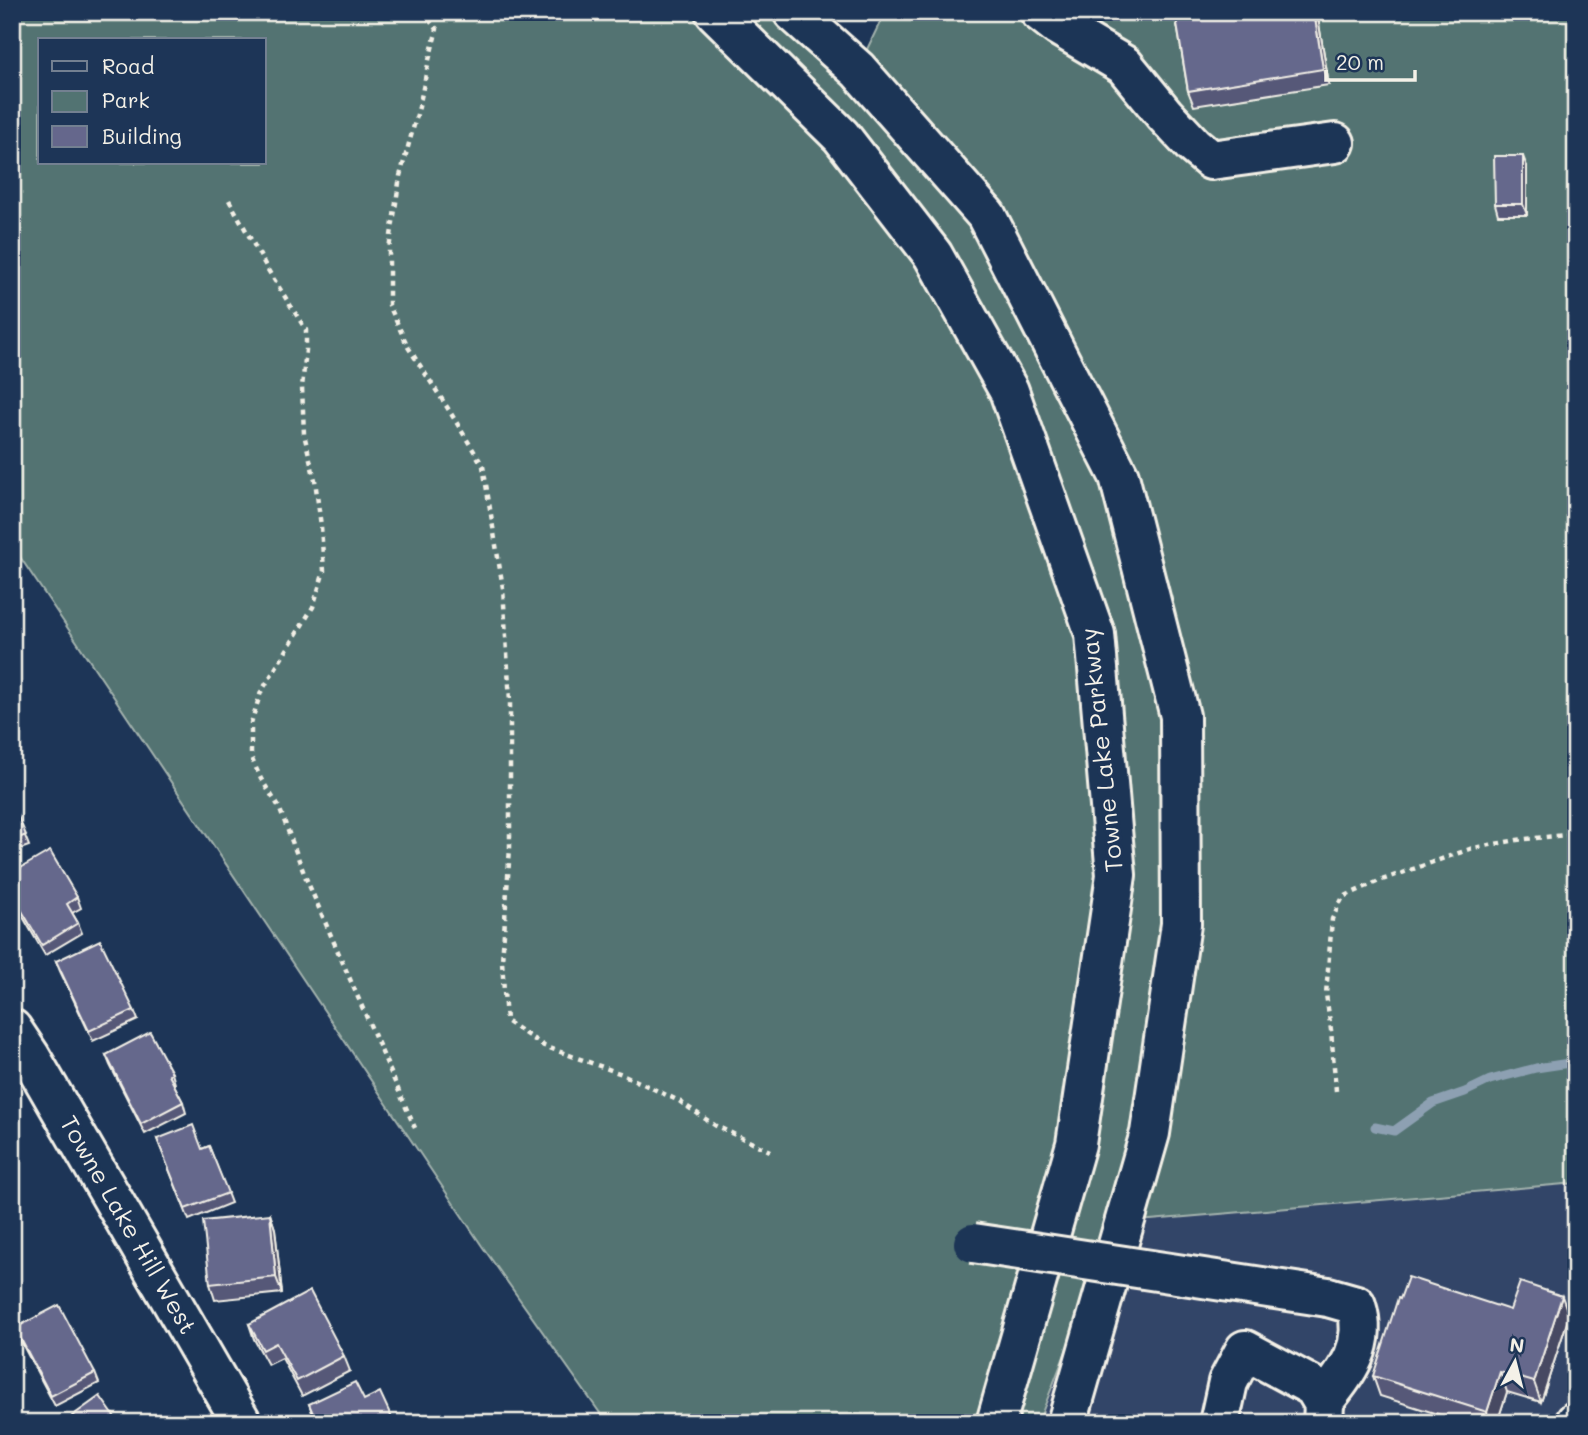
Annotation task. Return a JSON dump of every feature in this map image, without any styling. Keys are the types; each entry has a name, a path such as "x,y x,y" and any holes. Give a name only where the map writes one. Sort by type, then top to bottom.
{"main road":[{"path":"793,12 858,70 986,215 1119,476 1180,716 1181,924 1150,1133 1067,1423"},
{"path":"1040,12 1058,26 1124,65 1186,137 1211,160 1335,144"},
{"name":"Towne Lake Parkway","path":"720,14 841,136 933,255 1009,391 1095,634 1116,874 1076,1144 996,1423"},
{"name":"Towne Lake Hill West","path":"18,1051 242,1423"},
{"path":"973,1243 1328,1297 1356,1305 1359,1316 1359,1348 1323,1412"},
{"path":"1219,1423 1228,1382 1245,1350 1314,1387 1323,1412"}],"path":[{"path":"422,12 438,29 400,176 389,249 389,305 408,347 483,466 503,588 510,701 510,848 502,961 506,1021 544,1046 634,1079 679,1101 716,1126 770,1151"},
{"path":"229,200 268,270 306,330 302,387 303,433 315,480 324,571 313,607 261,692 251,723 251,757 279,807 305,876 415,1128"},
{"path":"1336,1091 1326,994 1332,919 1343,897 1379,881 1474,848 1576,834"}],"shaded area":[{"path":"1576,1183 1576,1423 1038,1423 1116,1223"}],"green space":[{"path":"12,12 792,12 858,68 885,12 1576,12 1576,1183 1116,1223 1038,1423 607,1423 482,1246 12,545"}],"building":[{"path":"1175,12 1314,12 1323,69 1188,91"},
{"path":"1494,156 1523,156 1523,204 1495,204"},
{"path":"12,803 26,835 12,841"},
{"path":"50,851 77,897 67,904 78,923 42,945 12,894 12,873"},
{"path":"100,940 134,1010 89,1031 56,961"},
{"path":"150,1032 172,1073 169,1075 183,1102 141,1124 106,1055"},
{"path":"193,1125 202,1149 209,1146 228,1193 185,1209 157,1139"},
{"path":"12,1193 16,1194 12,1209"},
{"path":"270,1214 276,1277 210,1284 203,1221"},
{"path":"1408,1277 1510,1310 1520,1282 1562,1296 1534,1382 1500,1372 1487,1412 1373,1376 1398,1298 1400,1299"},
{"path":"310,1291 344,1356 297,1381 276,1343 263,1350 249,1324"},
{"path":"59,1305 95,1373 51,1396 15,1328"},
{"path":"355,1382 364,1400 380,1392 392,1418 382,1423 317,1423 309,1404"},
{"path":"100,1396 119,1423 76,1423 72,1416"}],"waterway":[{"path":"1375,1127 1394,1131 1433,1103 1490,1080 1536,1068 1576,1062"}]}
